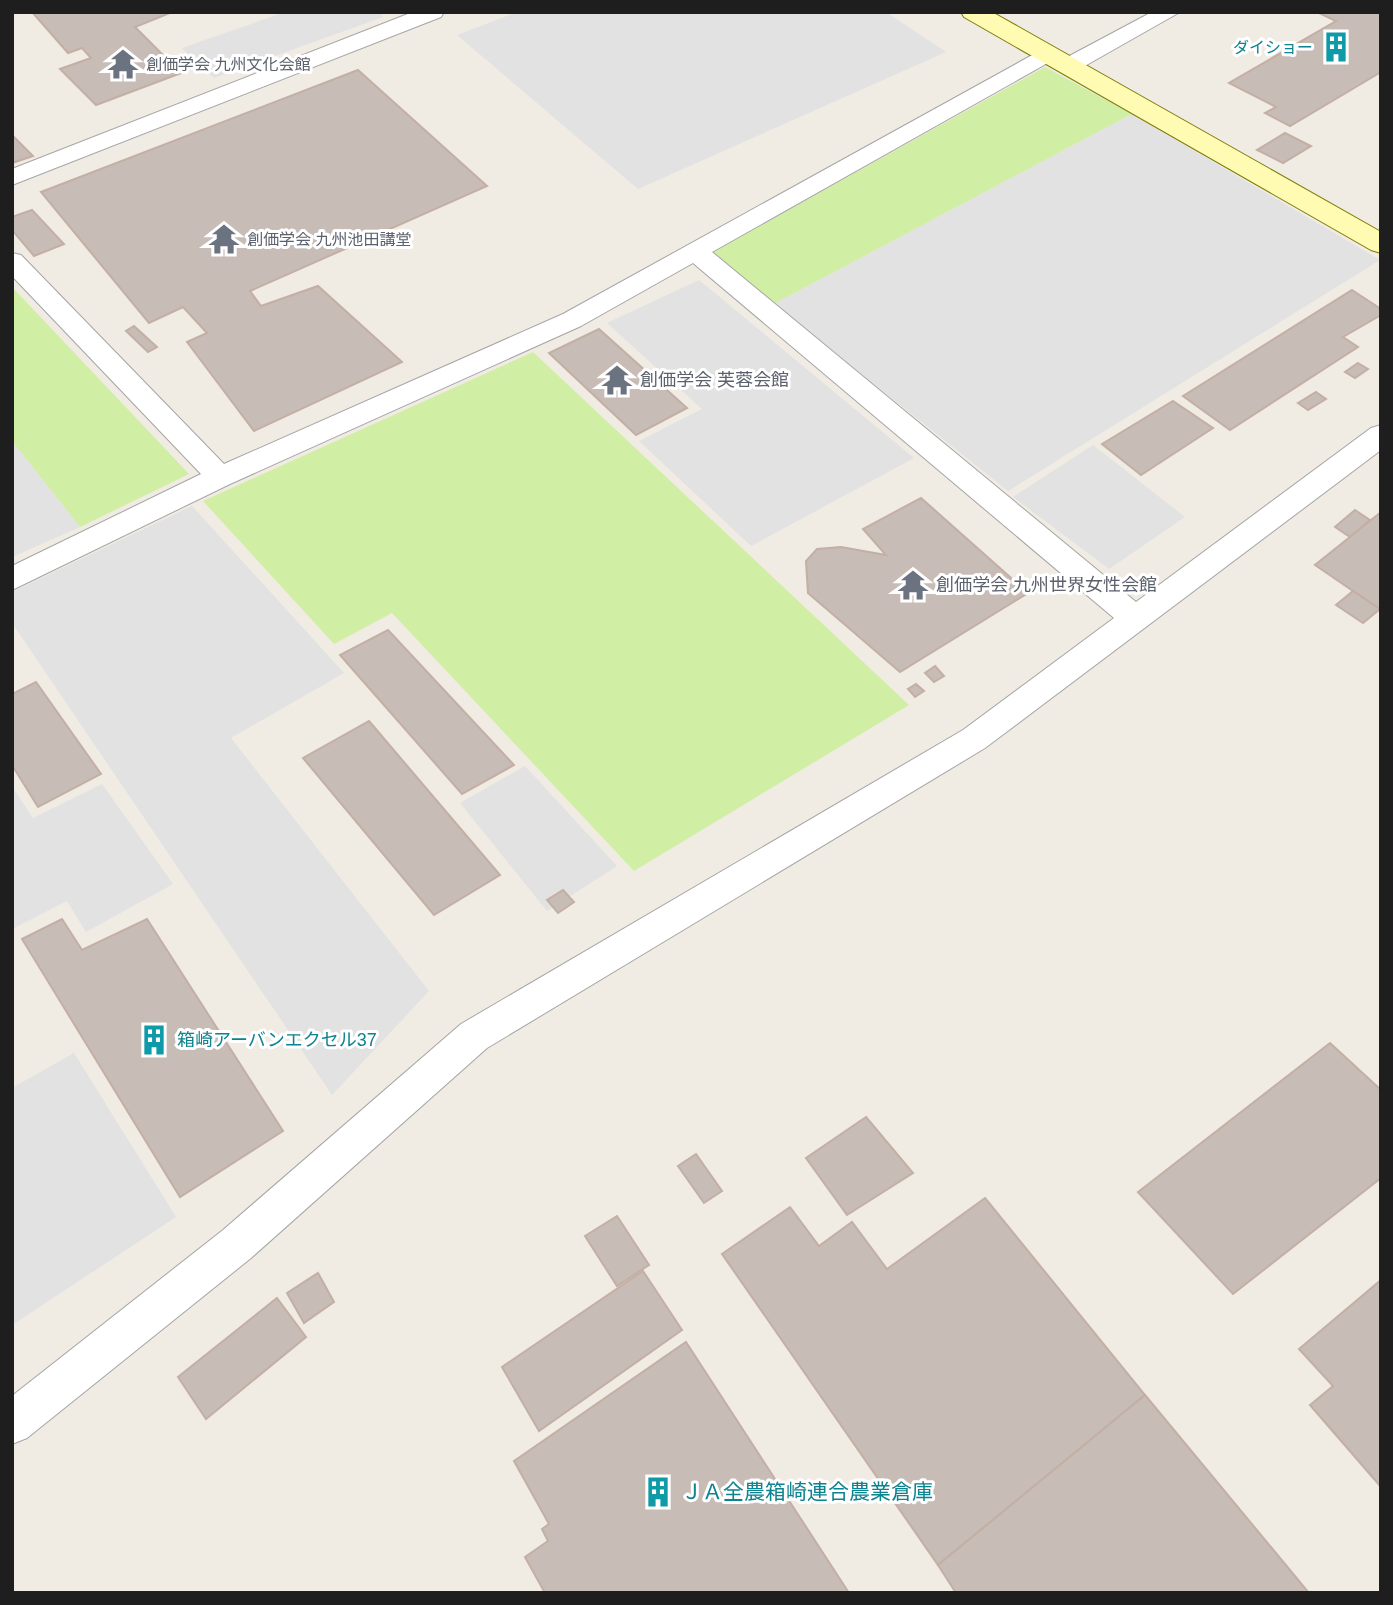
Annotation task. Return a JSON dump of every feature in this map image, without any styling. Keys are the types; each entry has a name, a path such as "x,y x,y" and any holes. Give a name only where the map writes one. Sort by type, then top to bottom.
{"street":[{"path":"12,178 433,12"},
{"path":"973,12 1381,244"},
{"path":"12,579 220,477 572,320 1057,60 1169,12"},
{"path":"696,252 1135,618"},
{"path":"12,261 220,477"},
{"path":"12,1423 237,1244 474,1036 974,739 1381,435"}],"green space":[{"path":"1045,67 1132,114 774,304 713,252"},
{"path":"12,287 189,474 80,527 12,441"},
{"path":"533,352 909,705 634,871 392,613 334,644 203,501"}],"shaded area":[{"path":"285,12 378,12 383,17 214,78 182,48"},
{"path":"517,12 886,12 946,52 638,189 457,35"},
{"path":"1132,114 1380,260 1008,491 774,304"},
{"path":"699,280 914,458 751,546 639,441 702,409 607,323"},
{"path":"12,441 80,527 12,557"},
{"path":"1093,445 1185,517 1109,569 1013,497"},
{"path":"192,506 344,673 231,738 429,991 332,1095 12,623 12,592"},
{"path":"525,766 617,866 547,911 460,803"},
{"path":"102,784 173,884 86,932 67,901 12,929 12,787 33,818"},
{"path":"74,1053 176,1217 12,1325 12,1088"}],"building":[{"name":"創価学会 九州文化会館","path":"32,12 172,12 135,27 181,73 96,105 60,69 91,58 82,48 68,53"},
{"name":"ダイショー","path":"1317,12 1381,12 1381,72 1290,126 1265,113 1276,107 1229,83 1336,21"},
{"name":"創価学会 九州池田講堂","path":"358,70 487,186 250,291 261,306 318,286 402,362 254,431 187,342 207,333 183,307 149,323 41,192"},
{"path":"1285,133 1311,146 1283,163 1257,150"},
{"path":"12,135 33,156 12,163"},
{"path":"32,210 64,244 34,256 12,230 12,217"},
{"path":"1352,290 1381,309 1381,315 1343,337 1358,347 1230,430 1183,396"},
{"path":"134,326 157,347 148,352 126,331"},
{"name":"創価学会 芙蓉会館","path":"599,329 687,408 636,435 549,353"},
{"path":"1358,363 1368,369 1355,378 1345,372"},
{"path":"1316,392 1326,399 1308,410 1298,403"},
{"path":"1173,401 1213,428 1141,475 1102,444"},
{"name":"創価学会 九州世界女性会館","path":"921,498 1028,593 900,672 808,593 806,561 817,549 841,547 886,555 863,529"},
{"path":"1355,510 1370,520 1350,537 1335,527"},
{"path":"1381,512 1381,610 1315,565"},
{"path":"1353,591 1380,609 1363,623 1336,605"},
{"path":"388,630 514,765 462,794 340,655"},
{"path":"935,666 944,676 934,682 925,673"},
{"path":"36,682 101,774 38,807 12,765 12,694"},
{"path":"916,684 924,691 915,697 908,689"},
{"path":"369,721 500,875 434,915 303,758"},
{"path":"563,890 574,902 558,913 547,900"},
{"name":"箱崎アーバンエクセル37","path":"62,919 82,950 147,919 283,1131 180,1197 22,939"},
{"path":"1330,1043 1381,1090 1381,1178 1233,1294 1138,1192"},
{"path":"866,1117 913,1173 847,1215 806,1158"},
{"path":"696,1154 722,1191 704,1203 678,1166"},
{"path":"985,1198 1145,1395 938,1565 722,1254 790,1207 819,1246 852,1222 887,1269"},
{"path":"617,1216 649,1265 617,1286 585,1236"},
{"path":"643,1271 682,1330 539,1431 502,1367"},
{"path":"318,1273 334,1302 304,1323 287,1293"},
{"path":"1381,1280 1381,1487 1310,1405 1333,1386 1299,1349"},
{"path":"277,1298 306,1337 206,1419 178,1377"},
{"name":"ＪＡ全農箱崎連合農業倉庫","path":"686,1342 849,1593 545,1593 525,1557 548,1541 542,1529 549,1524 514,1461"},
{"path":"1145,1395 1309,1593 956,1593 938,1565"}],"place":[{"name":"ダイショー","path":"1336,47"},
{"name":"創価学会 九州文化会館","path":"123,64"},
{"name":"創価学会 九州池田講堂","path":"224,239"},
{"name":"創価学会 芙蓉会館","path":"617,380"},
{"name":"創価学会 九州世界女性会館","path":"913,585"},
{"name":"箱崎アーバンエクセル37","path":"154,1040"},
{"name":"ＪＡ全農箱崎連合農業倉庫","path":"658,1492"}]}
